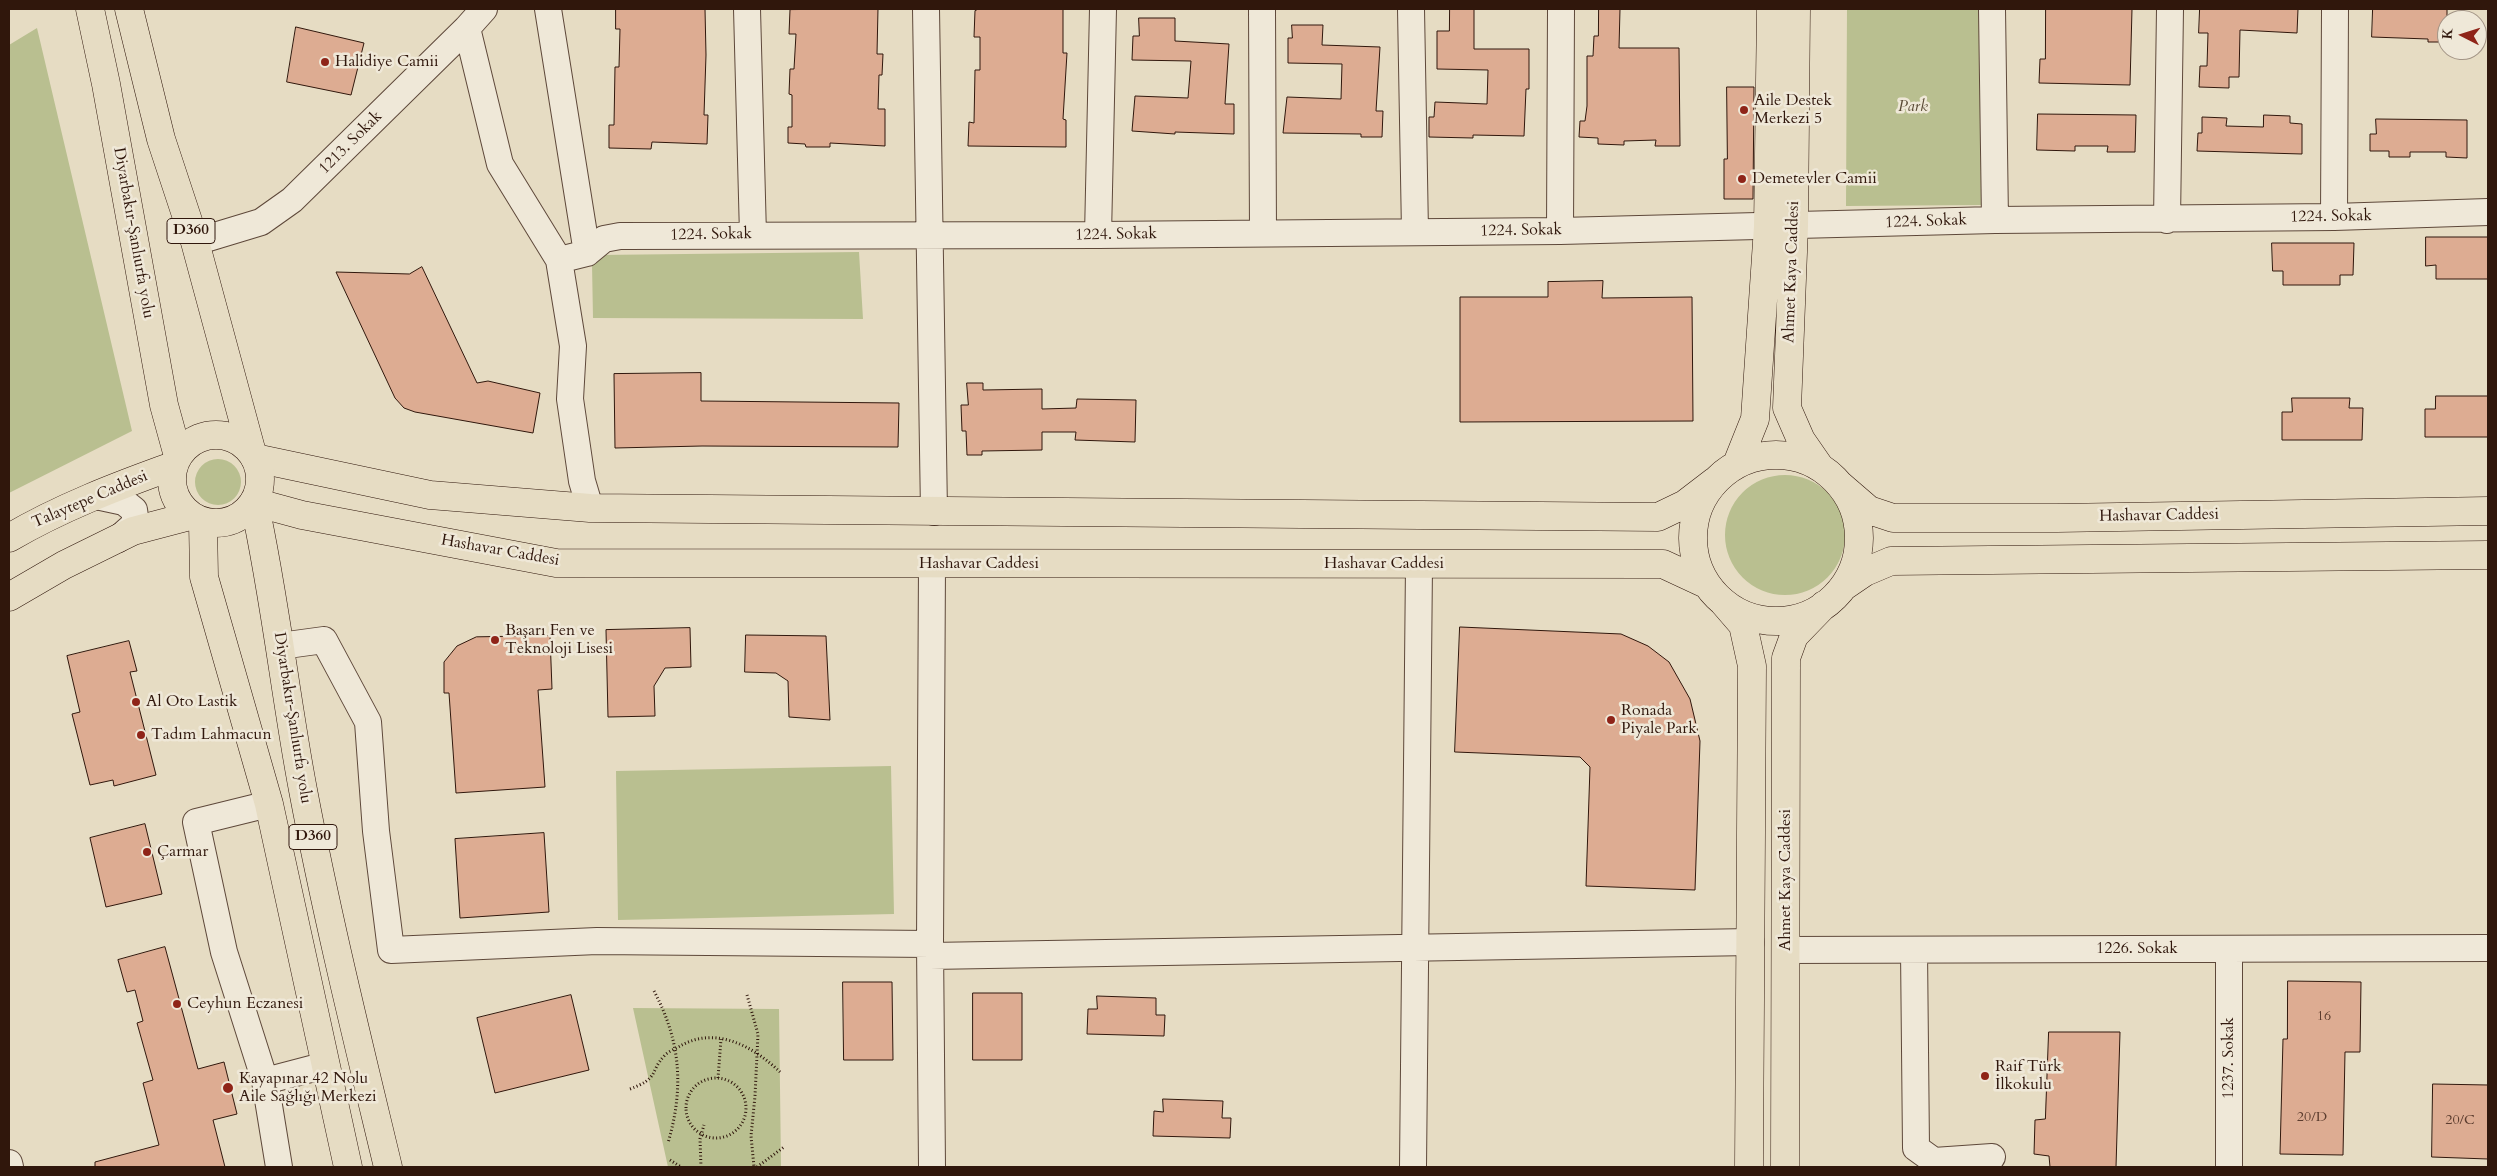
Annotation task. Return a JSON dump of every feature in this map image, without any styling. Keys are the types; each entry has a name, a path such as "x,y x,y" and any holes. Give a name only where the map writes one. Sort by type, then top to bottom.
{"main road":[{"name":"Diyarbakır-Şanlıurfa yolu","path":"90,9 106,84 175,461"},
{"name":"D360","path":"129,9 161,139 195,242 254,456"},
{"name":"Ahmet Kaya Caddesi","path":"1771,9 1787,408 1802,440 1819,466"},
{"name":"Ahmet Kaya Caddesi","path":"1737,464 1755,419 1781,227 1796,9"},
{"path":"214,434 229,436 242,443 254,456 260,481 254,502 242,515 230,522 216,524 197,519 180,506 174,494 171,480 175,461 187,445 200,438 214,434"},
{"path":"254,456 430,495 590,508 1658,517 1685,504 1737,464 1764,455 1793,456 1819,466 1840,485 1854,510 1859,537 1855,563 1843,587"},
{"name":"Talaytepe Caddesi","path":"9,538 175,461"},
{"path":"1714,481 1699,505 1692,533 1695,559 1715,594 1743,625 1752,666 1749,1167"},
{"name":"Hashavar Caddesi","path":"1840,485 1869,510 1894,518 2058,518 2488,511"},
{"name":"Diyarbakır-Şanlıurfa yolu","path":"254,502 266,553 303,788 338,964 388,1167"},
{"name":"Hashavar Caddesi","path":"254,502 302,515 556,563 1663,564 1715,594"},
{"path":"9,597 64,565 133,531 197,519"},
{"name":"D360","path":"197,519 204,577 269,804 348,1167"},
{"path":"1715,594 1747,616 1774,621 1800,618 1824,606 1843,587 1864,572 1891,560 2488,555"},
{"name":"Ahmet Kaya Caddesi","path":"1785,1167 1786,658 1794,636 1824,606"}],"street":[{"name":"1213. Sokak","path":"195,242 261,222 292,200 484,9"},
{"path":"548,9 587,253"},
{"path":"747,9 752,234"},
{"path":"926,9 934,512"},
{"path":"1098,235 1104,9"},
{"path":"1262,9 1263,233"},
{"path":"1411,9 1415,232"},
{"path":"1560,231 1561,9"},
{"path":"1992,9 1995,220"},
{"path":"2167,220 2170,9"},
{"path":"2334,217 2335,9"},
{"path":"467,28 500,164 559,260 573,346 570,398 582,481 590,508"},
{"name":"1224. Sokak","path":"559,260 587,253 604,239 620,236 752,234 930,236 1560,231 1781,227 1995,220 2167,220 2488,212"},
{"path":"96,496 124,502 134,510 136,523 118,539"},
{"path":"932,564 930,950 932,1167"},
{"path":"1413,1167 1414,949 1420,564"},
{"path":"280,646 324,640 368,722 376,831 391,950 597,941 930,950 1414,949 1750,942"},
{"path":"269,804 196,822 224,952 265,1080 279,1167"},
{"name":"1226. Sokak","path":"1785,950 2488,948"},
{"name":"1237. Sokak","path":"2229,949 2229,1167"},
{"path":"1914,950 1916,1148 1934,1161 1992,1156"},
{"path":"265,1080 326,1065"},
{"path":"9,1163 10,1167"}],"path":[{"path":"654,991 676,1049 678,1085 675,1118 668,1143"},
{"path":"747,995 758,1034 751,1136 756,1167 784,1148"},
{"path":"630,1089 644,1084 653,1077 665,1055 689,1042 713,1036 736,1042 757,1052 780,1072"},
{"path":"718,1078 720,1038"},
{"path":"718,1078 736,1086 745,1103 745,1113 742,1122 727,1135 718,1138 702,1134 692,1126 687,1118 687,1098 692,1089 699,1083 718,1078"},
{"path":"701,1167 704,1125"},
{"path":"670,1160 680,1167"}],"green space":[{"name":"Park","path":"1847,9 1979,9 1981,205 1846,206"},
{"path":"37,28 132,431 9,493 9,45"},
{"path":"859,252 863,319 593,318 592,264 599,255"},
{"path":"213,459 223,459 235,465 240,473 240,491 235,499 227,504 213,505 205,502 198,495 195,487 195,477 198,469 205,462"},
{"path":"1785,475 1808,479 1827,493 1841,512 1845,535 1841,558 1827,577 1808,591 1785,595 1762,591 1743,577 1729,558 1725,535 1729,512 1743,493 1762,479"},
{"path":"891,766 894,914 618,920 616,771"},
{"path":"633,1008 779,1009 781,1167 668,1167"}],"building":[{"path":"616,9 705,9 704,115 708,115 707,144 652,142 651,149 609,148 609,125 614,125 615,67 619,67 620,29 616,29"},
{"path":"878,9 877,54 883,54 882,75 879,75 878,109 885,109 885,146 830,143 830,147 806,147 805,144 788,143 788,127 792,127 792,95 789,94 790,69 794,69 796,34 789,34 790,10"},
{"path":"979,9 1063,9 1063,53 1067,53 1063,119 1066,120 1066,147 968,146 969,122 974,123 975,70 980,70 980,37 974,37 975,11"},
{"path":"1450,9 1474,9 1474,49 1529,49 1529,89 1526,89 1524,136 1473,135 1473,138 1429,137 1429,117 1434,117 1435,102 1487,104 1488,70 1437,69 1437,31 1449,31"},
{"path":"1599,9 1620,9 1619,48 1679,48 1680,146 1655,146 1656,140 1624,141 1624,145 1598,144 1598,138 1579,137 1580,121 1585,121 1587,106 1587,56 1593,56 1594,36 1598,36"},
{"path":"2046,9 2132,9 2130,85 2039,83 2040,59 2045,59"},
{"path":"2200,9 2298,9 2297,33 2240,30 2239,77 2229,77 2229,88 2199,87 2200,66 2207,66 2208,33 2199,33"},
{"path":"2373,9 2447,9 2437,10 2437,42 2428,42 2428,39 2372,37"},
{"path":"1139,18 1175,18 1175,41 1229,44 1225,104 1234,104 1234,134 1175,132 1175,134 1132,131 1135,96 1188,98 1191,61 1132,60 1133,36 1139,36"},
{"path":"1292,25 1323,25 1322,45 1380,47 1376,111 1383,111 1382,137 1361,137 1361,134 1283,133 1287,97 1341,99 1342,64 1288,63 1288,38 1292,38"},
{"name":"Halidiye Camii","path":"296,27 364,43 351,95 287,82"},
{"path":"1727,87 1754,87 1753,199 1724,199 1724,159 1727,159"},
{"path":"2038,114 2136,115 2135,152 2107,152 2108,146 2075,146 2075,151 2037,150"},
{"path":"2264,115 2290,116 2290,123 2302,124 2302,154 2197,151 2198,133 2202,133 2202,117 2227,118 2226,126 2263,127"},
{"path":"2376,119 2467,120 2467,158 2446,157 2446,152 2410,152 2410,157 2389,157 2389,151 2370,151 2370,134 2376,134"},
{"path":"2426,237 2488,237 2488,279 2436,279 2436,265 2426,266"},
{"path":"2272,243 2354,243 2353,275 2340,275 2340,285 2283,285 2283,271 2273,271"},
{"path":"422,267 477,383 488,381 540,393 533,433 415,412 404,408 395,398 336,272 409,274"},
{"path":"1603,281 1602,298 1692,297 1693,421 1460,422 1460,297 1548,297 1548,282"},
{"path":"701,373 701,401 899,403 898,447 702,446 615,448 614,374"},
{"path":"967,383 983,383 983,390 1042,389 1042,409 1076,408 1077,399 1136,400 1135,442 1075,440 1076,432 1042,432 1042,450 982,451 982,455 967,455 966,431 962,431 961,405 968,405"},
{"path":"2436,396 2488,396 2488,437 2425,437 2425,409 2435,409"},
{"path":"2292,398 2350,398 2349,408 2363,408 2362,440 2282,440 2282,412 2292,412"},
{"path":"1460,627 1621,634 1648,646 1669,662 1690,699 1700,741 1695,890 1586,886 1590,767 1580,757 1455,752"},
{"path":"690,628 691,667 665,668 654,686 655,716 608,717 606,630"},
{"path":"746,635 826,636 830,720 789,717 788,681 776,673 745,672"},
{"path":"550,636 552,689 538,690 545,787 456,793 449,693 444,693 444,662 457,646 476,637"},
{"path":"129,641 137,671 130,672 156,775 114,786 113,780 90,785 72,714 80,712 67,656"},
{"path":"145,824 162,894 106,907 90,838"},
{"path":"544,833 549,912 460,918 455,839"},
{"path":"165,947 198,1069 224,1062 237,1114 213,1120 225,1167 95,1167 95,1162 159,1145 143,1083 153,1080 137,1023 143,1021 135,990 127,992 118,960"},
{"path":"2288,981 2361,982 2360,1052 2345,1052 2343,1155 2280,1154 2283,1039 2287,1039"},
{"path":"843,982 892,982 893,1060 844,1060"},
{"path":"973,993 1022,993 1022,1060 973,1060"},
{"path":"571,995 589,1070 495,1093 477,1018"},
{"path":"1097,996 1156,998 1156,1015 1165,1015 1164,1036 1087,1034 1088,1009 1097,1009"},
{"path":"2049,1032 2120,1032 2116,1167 2050,1167 2049,1156 2034,1154 2035,1120 2045,1119"},
{"path":"2433,1084 2488,1085 2488,1159 2432,1157"},
{"path":"1163,1099 1223,1101 1222,1118 1231,1118 1230,1138 1153,1136 1154,1111 1163,1112"}],"place":[{"name":"Halidiye Camii","path":"325,62"},
{"name":"Aile Destek Merkezi 5","path":"1744,110"},
{"name":"Demetevler Camii","path":"1742,179"},
{"name":"Başarı Fen ve Teknoloji Lisesi","path":"495,640"},
{"name":"Al Oto Lastik","path":"136,702"},
{"name":"Ronada Piyale Park","path":"1611,720"},
{"name":"Tadım Lahmacun","path":"141,735"},
{"name":"Çarmar","path":"147,852"},
{"name":"Ceyhun Eczanesi","path":"177,1004"},
{"name":"Raif Türk İlkokulu","path":"1985,1076"},
{"name":"Kayapınar 42 Nolu Aile Sağlığı Merkezi","path":"228,1088"}]}
